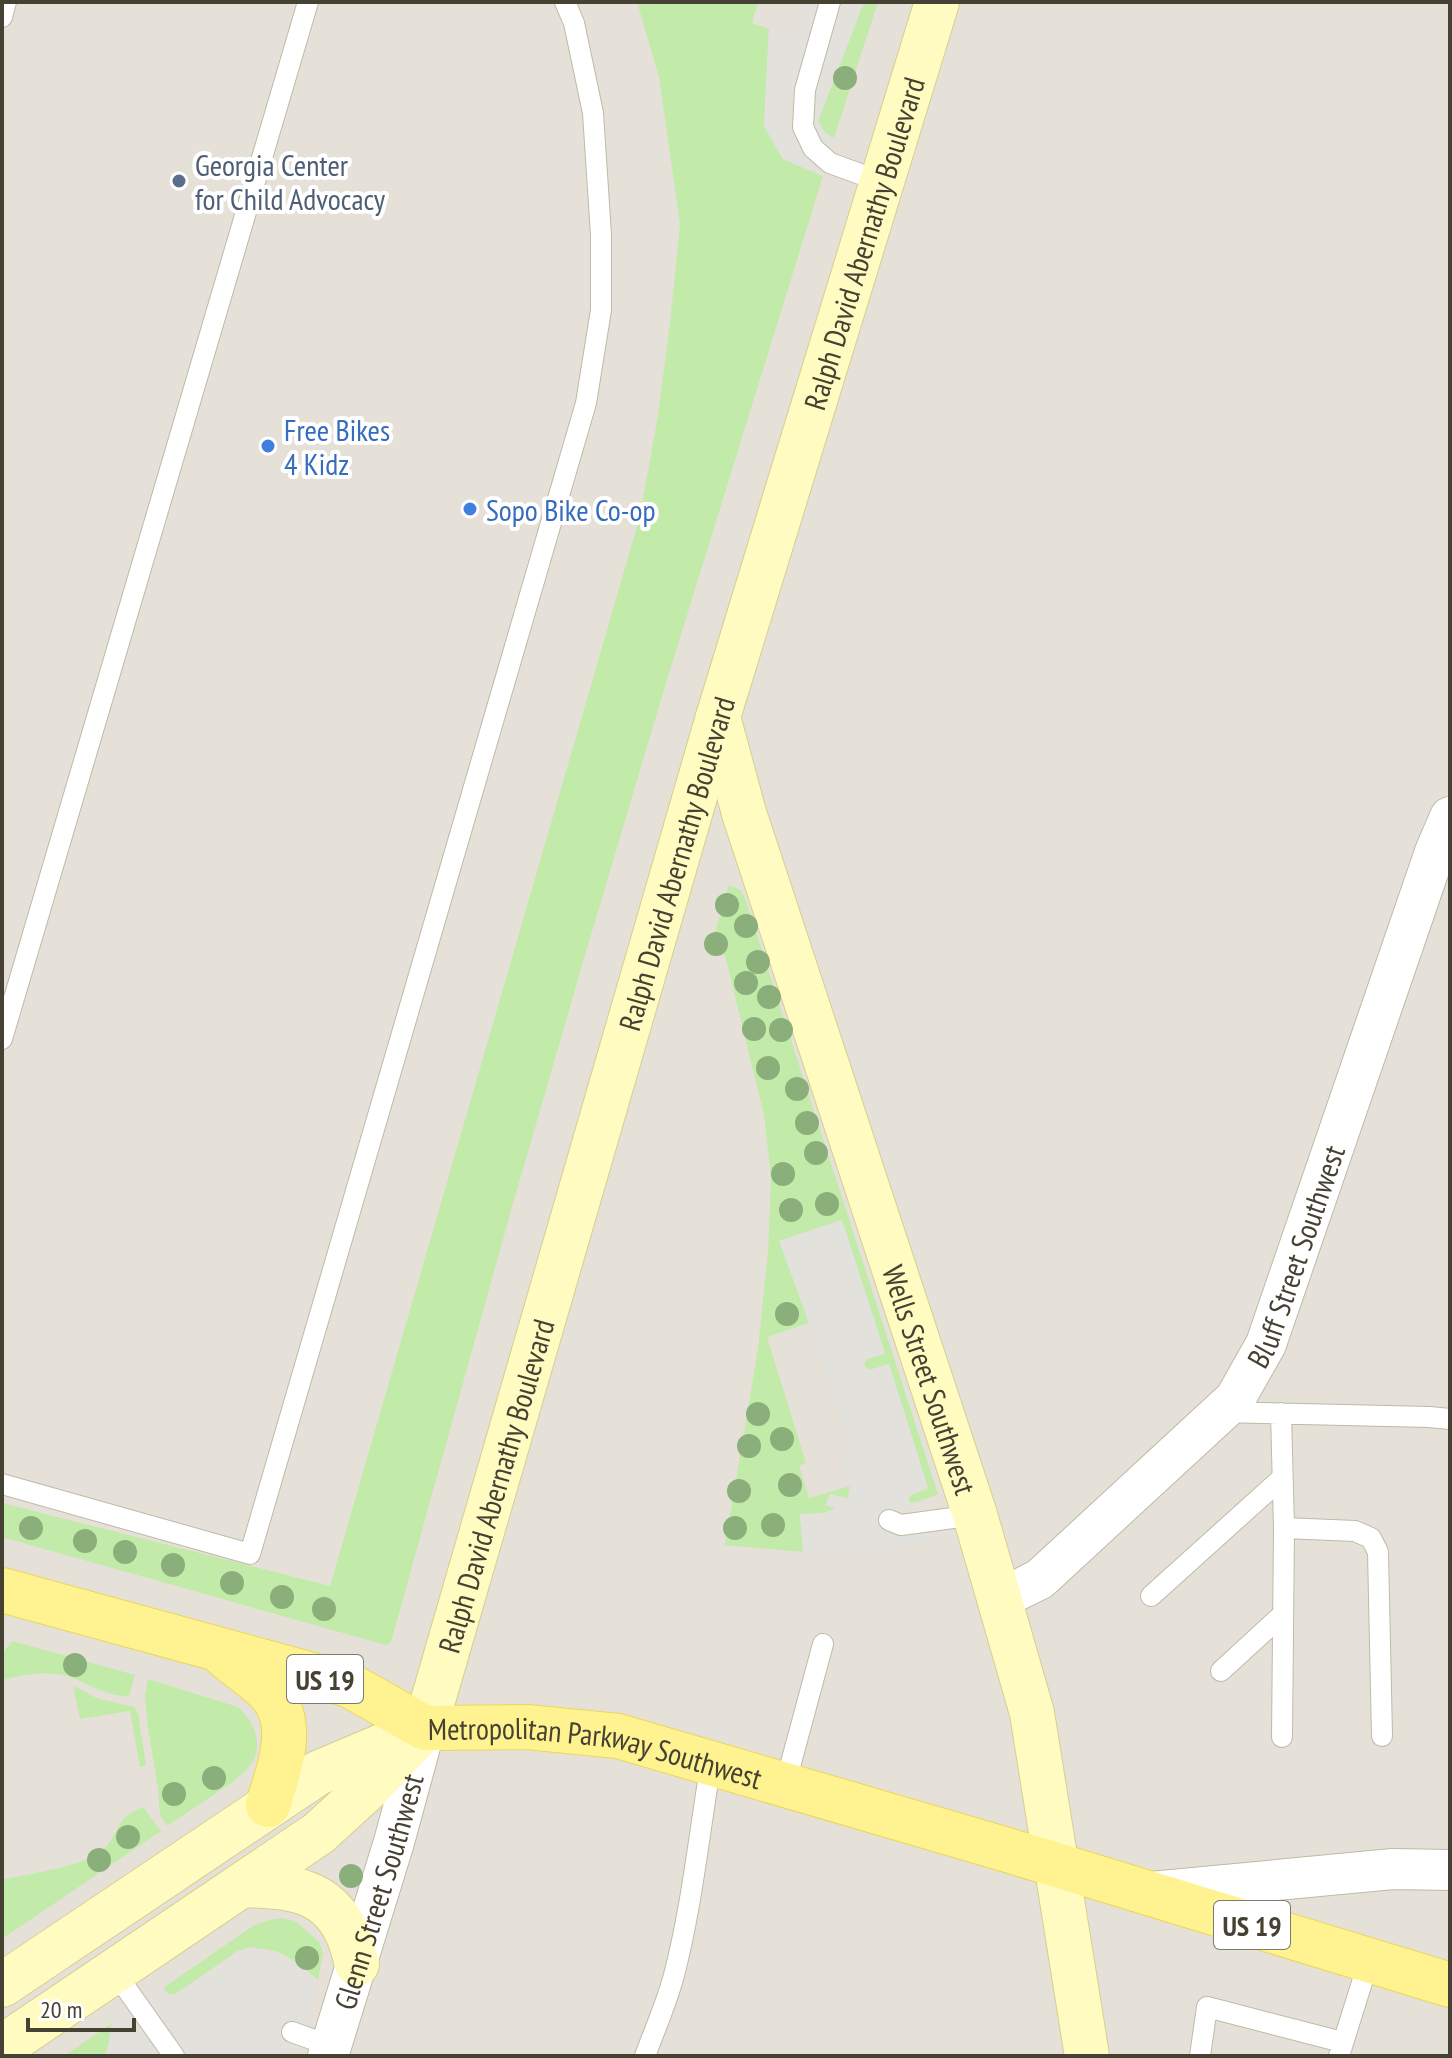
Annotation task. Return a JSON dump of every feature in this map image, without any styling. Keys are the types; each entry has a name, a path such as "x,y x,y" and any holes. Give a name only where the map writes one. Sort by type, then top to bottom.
{"main road":[{"name":"Ralph David Abernathy Boulevard","path":"2,2047 319,1833 367,1789 425,1728 718,717 937,2"},
{"name":"Wells Street Southwest","path":"718,717 744,813 975,1515 1032,1713 1087,2056"},
{"name":"Metropolitan Parkway Southwest","path":"2,1590 349,1685 425,1728 527,1727 618,1736 1055,1864"},
{"path":"217,1649 273,1697 283,1721 284,1756 268,1805"},
{"path":"2,1985 318,1773 425,1728"},
{"name":"US 19","path":"1055,1864 1450,1985"},
{"path":"243,1885 290,1887 323,1903 335,1913 348,1934 357,1964"}],"street":[{"name":"Bluff Street Southwest","path":"1000,1599 1040,1579 1235,1399 1266,1344 1435,852 1450,817"},
{"name":"Glenn Street Southwest","path":"330,2051 425,1728"},
{"path":"1148,1893 1393,1869 1450,1870"}],"lane":[{"path":"2,17 6,2"},
{"path":"2,1039 308,2"},
{"path":"2,1484 250,1554 586,403 601,310 601,235 593,113 574,23 565,2"},
{"path":"830,2 805,90 803,127 813,148 830,163 882,182"},
{"path":"1221,1412 1450,1419"},
{"path":"1281,1413 1284,1528 1282,1737"},
{"path":"1151,1596 1282,1478"},
{"path":"889,1520 901,1525 975,1515"},
{"path":"1284,1528 1355,1531 1371,1538 1378,1552 1382,1736"},
{"path":"1221,1671 1282,1615"},
{"path":"785,1785 823,1644"},
{"path":"645,2056 673,1977 694,1875 711,1763"},
{"path":"1200,2056 1207,2007 1341,2049 1369,1960"},
{"path":"114,1971 174,2056"},
{"path":"292,2032 330,2051"}],"shaded area":[{"path":"2,2 1450,2 1450,2056 2,2056"},
{"path":"803,2 864,2 818,121 825,133 834,138 823,176 783,159 764,126 769,29 793,35"},
{"path":"842,1220 885,1354 867,1359 864,1365 870,1370 889,1364 928,1488 908,1499 911,1503 919,1501 933,1545 803,1552 800,1514 836,1509 825,1505 830,1494 848,1498 850,1485 839,1453 849,1450 809,1323 779,1241"},
{"path":"250,1947 278,1952 318,1980 295,2056 104,2056 112,2023 163,1988 174,1995 238,1951"}],"green space":[{"path":"637,2 758,2 752,23 769,29 764,126 783,159 823,176 588,945 391,1642 386,1645 2,1537 2,1503 330,1586 640,516 658,415 680,225 659,77"},
{"path":"864,2 878,2 834,138 825,133 818,121"},
{"path":"729,885 741,890 746,901 938,1494 915,1503 909,1502 909,1496 928,1488 889,1364 869,1370 864,1365 867,1359 885,1353 842,1220 780,1241 809,1323 767,1337 806,1463 799,1466 809,1498 850,1486 848,1499 830,1494 838,1508 800,1515 803,1552 725,1545 758,1349 768,1252 771,1178 764,1115 725,955 710,951"},
{"path":"12,1641 135,1675 129,1696 105,1692 59,1674 34,1674 2,1680 2,1654"},
{"path":"148,1679 238,1707 256,1735 256,1751 249,1767 224,1788 167,1826 160,1815 147,1721 145,1696"},
{"path":"73,1685 96,1698 135,1707 146,1765 140,1767 130,1711 80,1719"},
{"path":"143,1807 161,1831 2,1939 2,1880 90,1858 107,1845 124,1819"},
{"path":"282,1918 295,1921 319,1942 323,1952 318,1980 297,1963 278,1952 265,1949 238,1951 174,1995 163,1988 253,1926"},
{"path":"112,2023 104,2056 64,2056"}],"place":[{"name":"Georgia Center for Child Advocacy","path":"179,181"},
{"name":"Free Bikes 4 Kidz","path":"268,446"},
{"name":"Sopo Bike Co-op","path":"470,509"}]}
